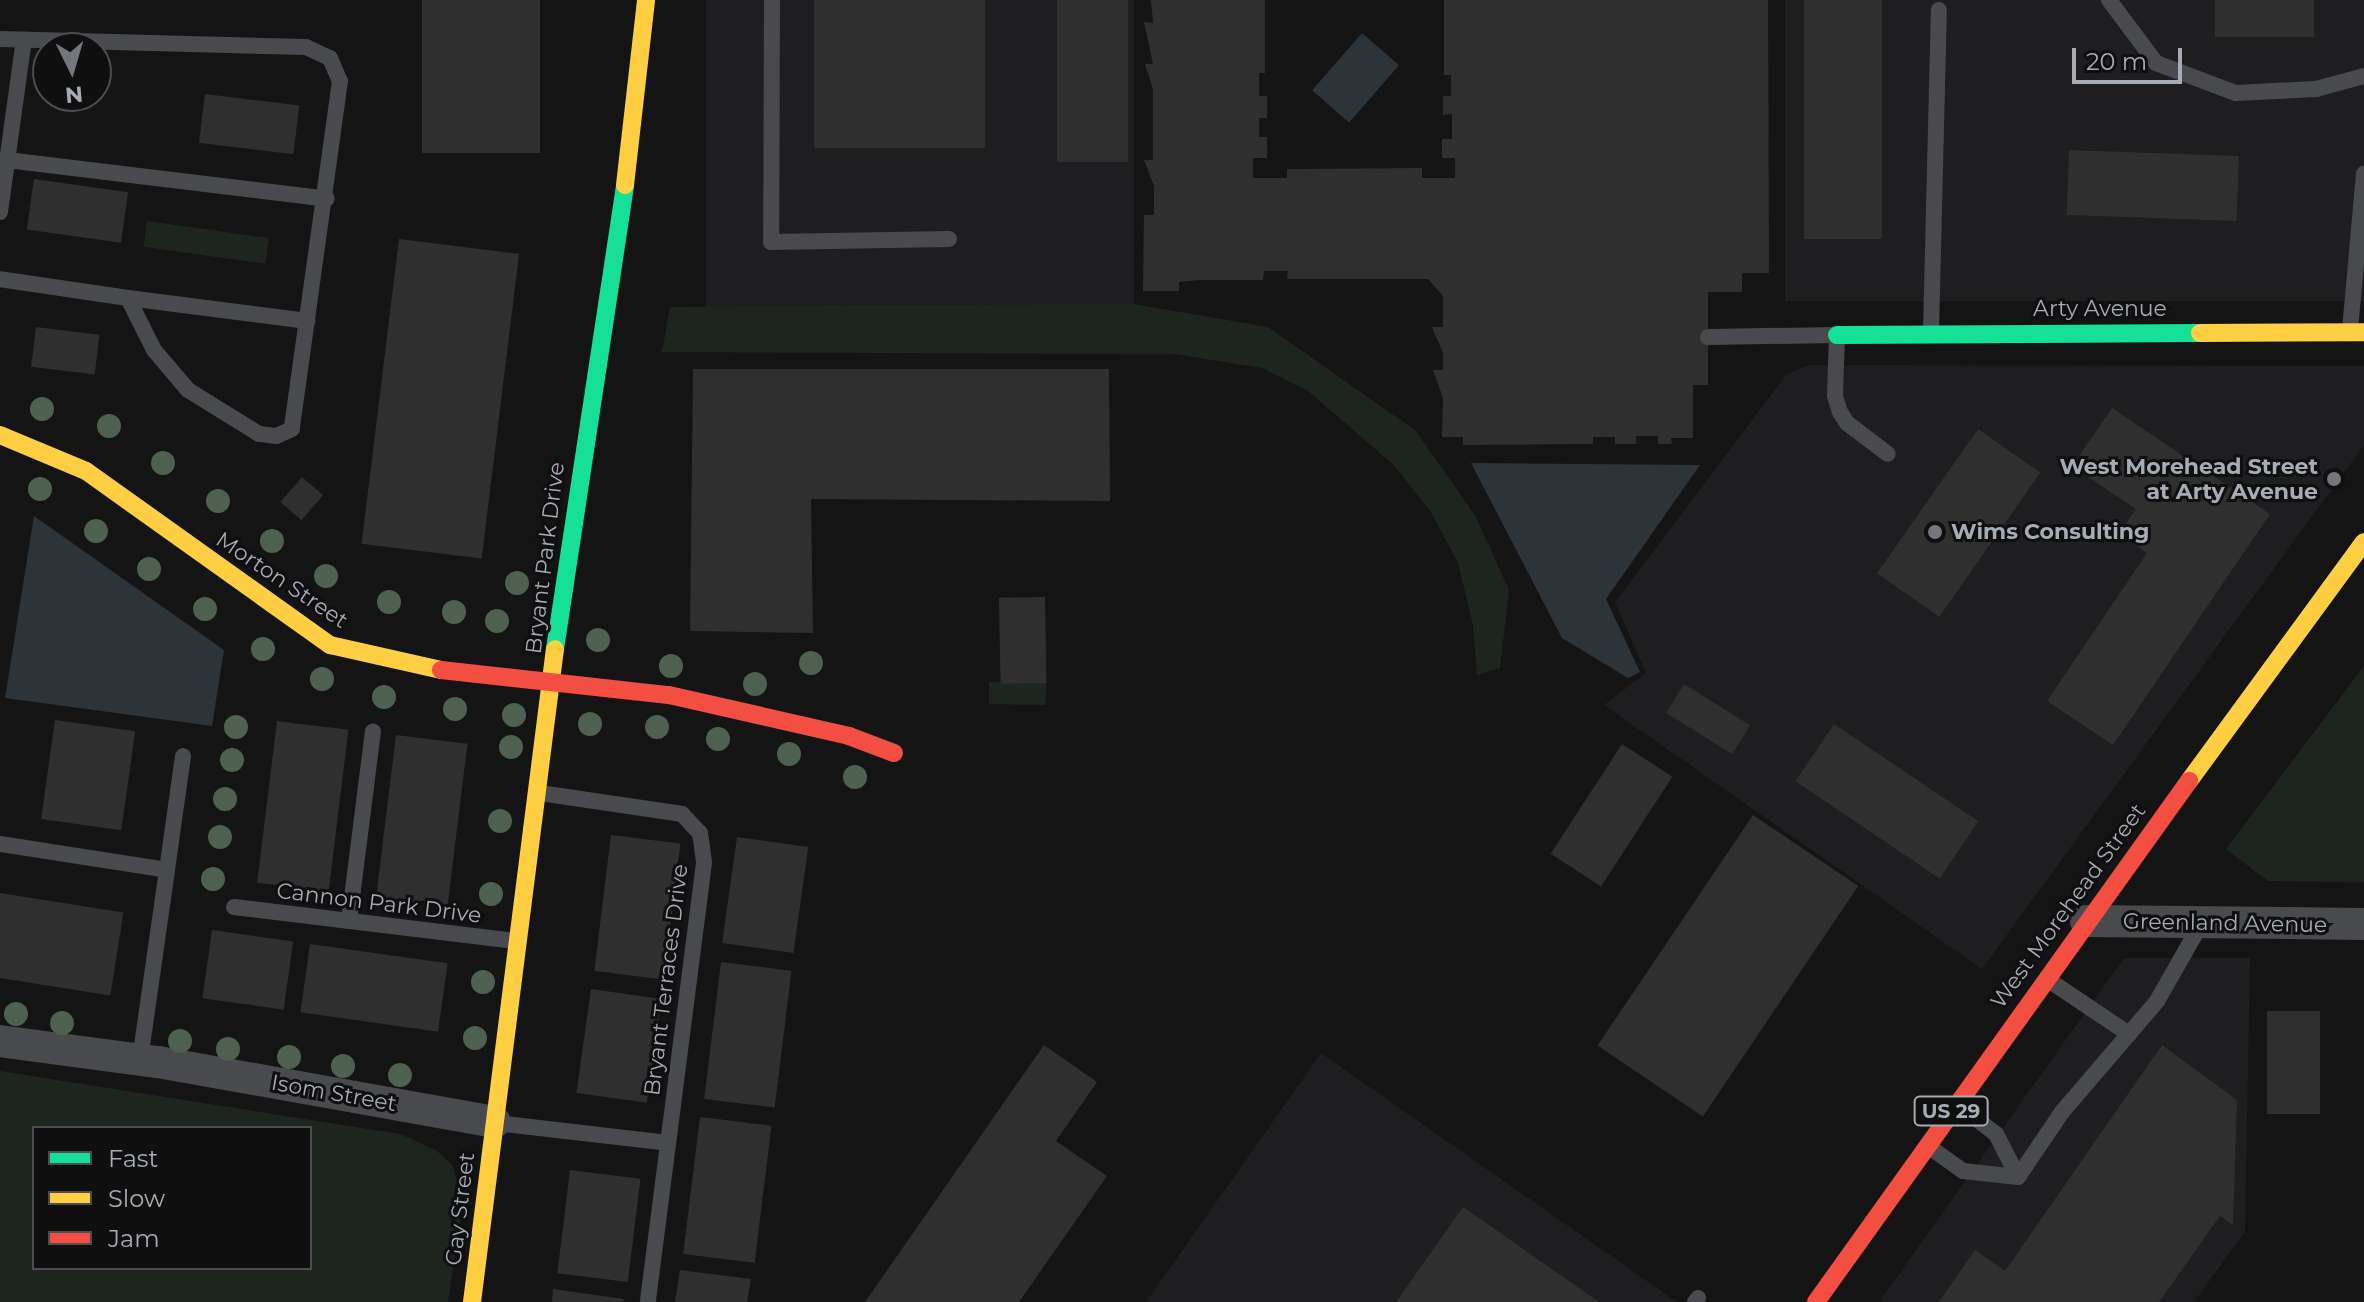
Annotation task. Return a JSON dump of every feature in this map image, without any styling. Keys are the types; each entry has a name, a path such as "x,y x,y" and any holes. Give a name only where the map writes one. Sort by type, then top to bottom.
{"street":[{"name":"Bryant Park Drive","path":"495,1122 571,527 634,126 646,0"},
{"name":"Arty Avenue","path":"1837,335 2357,332"},
{"name":"Morton Street","path":"0,435 86,471 330,645 384,661 553,685 669,695 849,736 894,753"},
{"name":"West Morehead Street","path":"1816,1302 2086,921 2364,542"},
{"name":"Greenland Avenue","path":"2086,921 2364,924"},
{"name":"Isom Street","path":"0,1041 140,1059 495,1122"},
{"name":"Gay Street","path":"472,1302 495,1122"}],"lane":[{"path":"772,0 771,242 949,239"},
{"path":"2109,0 2156,63 2236,93 2316,89 2364,76"},
{"path":"1931,333 1939,10"},
{"path":"0,39 263,43 306,47 330,58 340,81 327,199 292,429 276,436 259,434 188,390 154,350 128,298"},
{"path":"0,212 24,40"},
{"path":"7,160 327,199"},
{"path":"2357,332 2364,174"},
{"path":"0,279 308,321"},
{"path":"1708,337 1837,335 1835,396 1840,412 1847,423 1888,454"},
{"path":"349,921 373,732"},
{"path":"140,1059 183,756"},
{"name":"Bryant Terraces Drive","path":"539,793 682,814 700,833 704,863 648,1302"},
{"path":"0,844 167,870"},
{"name":"Cannon Park Drive","path":"234,907 519,942"},
{"path":"2018,1177 2062,1112 2157,1001 2202,922"},
{"path":"2045,978 2129,1034"},
{"path":"1956,1103 1996,1134 2018,1177"},
{"name":"Isom Street","path":"495,1122 668,1143"},
{"path":"1927,1145 1963,1171 2018,1177"}],"shaded area":[{"path":"706,0 1134,0 1134,309 706,309"},
{"path":"1785,0 2364,0 2364,301 1785,301"},
{"path":"1362,33 1399,65 1349,123 1312,90"},
{"path":"147,221 269,238 265,264 143,247"},
{"path":"1133,304 1268,327 1416,431 1476,517 1509,590 1500,668 1477,675 1473,625 1458,563 1431,512 1393,464 1307,390 1262,368 1175,354 662,352 670,307"},
{"path":"1810,365 2364,366 2364,445 1982,969 1604,705 1646,673 1615,602 1787,374"},
{"path":"1471,463 1700,465 1606,599 1640,672 1628,678 1562,638"},
{"path":"34,516 224,650 212,726 5,698"},
{"path":"2364,666 2364,882 2268,881 2226,849"},
{"path":"989,682 1046,683 1046,705 989,704"},
{"path":"2124,958 2250,958 2245,1232 2194,1302 1879,1302"},
{"path":"1321,1053 1677,1302 1146,1302"},
{"path":"0,1071 400,1134 436,1150 452,1165 460,1188 461,1214 448,1302 0,1302"}],"building":[{"path":"422,0 540,0 540,153 422,153"},
{"path":"814,0 985,0 985,148 814,148"},
{"path":"1057,0 1128,0 1128,162 1057,162"},
{"path":"1151,0 1265,0 1265,73 1259,73 1259,96 1267,96 1267,118 1259,118 1259,137 1267,137 1267,158 1253,158 1253,178 1287,178 1287,169 1422,168 1422,178 1455,178 1455,158 1442,158 1442,139 1452,139 1452,114 1443,115 1443,96 1451,96 1451,75 1444,75 1444,0 1768,0 1769,273 1742,273 1742,292 1708,292 1708,385 1693,385 1693,438 1671,438 1672,444 1658,444 1658,436 1636,436 1636,444 1615,444 1615,437 1593,437 1593,444 1463,445 1463,437 1442,437 1443,398 1433,370 1443,370 1443,353 1432,327 1443,327 1443,296 1428,279 1287,279 1288,271 1264,271 1263,280 1200,280 1179,282 1179,291 1143,291 1144,215 1154,215 1154,186 1144,160 1153,160 1153,89 1145,64 1153,64 1144,22 1153,23"},
{"path":"1804,0 1882,0 1882,239 1804,239"},
{"path":"2215,0 2314,0 2314,37 2215,37"},
{"path":"205,94 299,106 293,154 199,143"},
{"path":"2069,150 2239,156 2237,221 2067,215"},
{"path":"34,179 128,192 121,243 27,230"},
{"path":"399,239 519,254 482,558 362,544"},
{"path":"36,327 100,335 95,375 31,367"},
{"path":"693,369 1109,369 1110,501 811,499 813,633 690,631"},
{"path":"2112,408 2270,514 2113,745 2047,701 2147,553 2119,534 2136,509 2072,466"},
{"path":"1978,429 2040,473 1939,617 1877,573"},
{"path":"302,477 323,495 301,520 280,502"},
{"path":"1045,597 1047,683 1001,684 999,598"},
{"path":"1684,684 1750,725 1732,754 1666,713"},
{"path":"55,720 135,731 121,830 41,819"},
{"path":"277,721 348,730 329,892 257,883"},
{"path":"1834,724 1978,821 1940,879 1795,781"},
{"path":"396,735 467,744 447,907 376,898"},
{"path":"1622,744 1672,777 1601,887 1551,854"},
{"path":"1753,815 1858,886 1703,1116 1598,1045"},
{"path":"611,835 680,844 664,980 594,971"},
{"path":"737,837 808,847 793,953 722,943"},
{"path":"0,893 123,913 110,996 0,978"},
{"path":"212,930 293,941 284,1010 202,998"},
{"path":"310,944 448,963 438,1032 300,1012"},
{"path":"721,962 791,971 775,1108 704,1099"},
{"path":"591,989 661,999 647,1103 576,1093"},
{"path":"2267,1011 2320,1011 2320,1114 2267,1114"},
{"path":"1044,1045 1097,1082 1056,1141 1107,1176 1019,1302 865,1302"},
{"path":"2162,1045 2237,1100 2233,1225 2220,1216 2159,1302 1939,1302 1975,1250 2005,1271"},
{"path":"700,1117 771,1126 755,1263 683,1254"},
{"path":"570,1170 640,1179 628,1282 557,1273"},
{"path":"1463,1207 1599,1302 1396,1302"},
{"path":"680,1270 751,1279 747,1302 675,1302"},
{"path":"553,1289 624,1299 623,1302 552,1302"}],"traffic: fast":[{"path":"555,649 625,185"},
{"path":"1837,335 2200,333"}],"traffic: slow":[{"path":"625,185 646,0"},
{"path":"2200,333 2364,332"},
{"path":"0,435 86,471 330,645 441,670"},
{"path":"2189,781 2364,542"},
{"path":"472,1302 555,649"}],"traffic: jam":[{"path":"441,670 669,695 849,736 894,753"},
{"path":"1816,1302 2189,781"}],"place":[{"name":"West Morehead Street at Arty Avenue","path":"2334,479"},
{"name":"Wims Consulting","path":"1935,532"}]}
